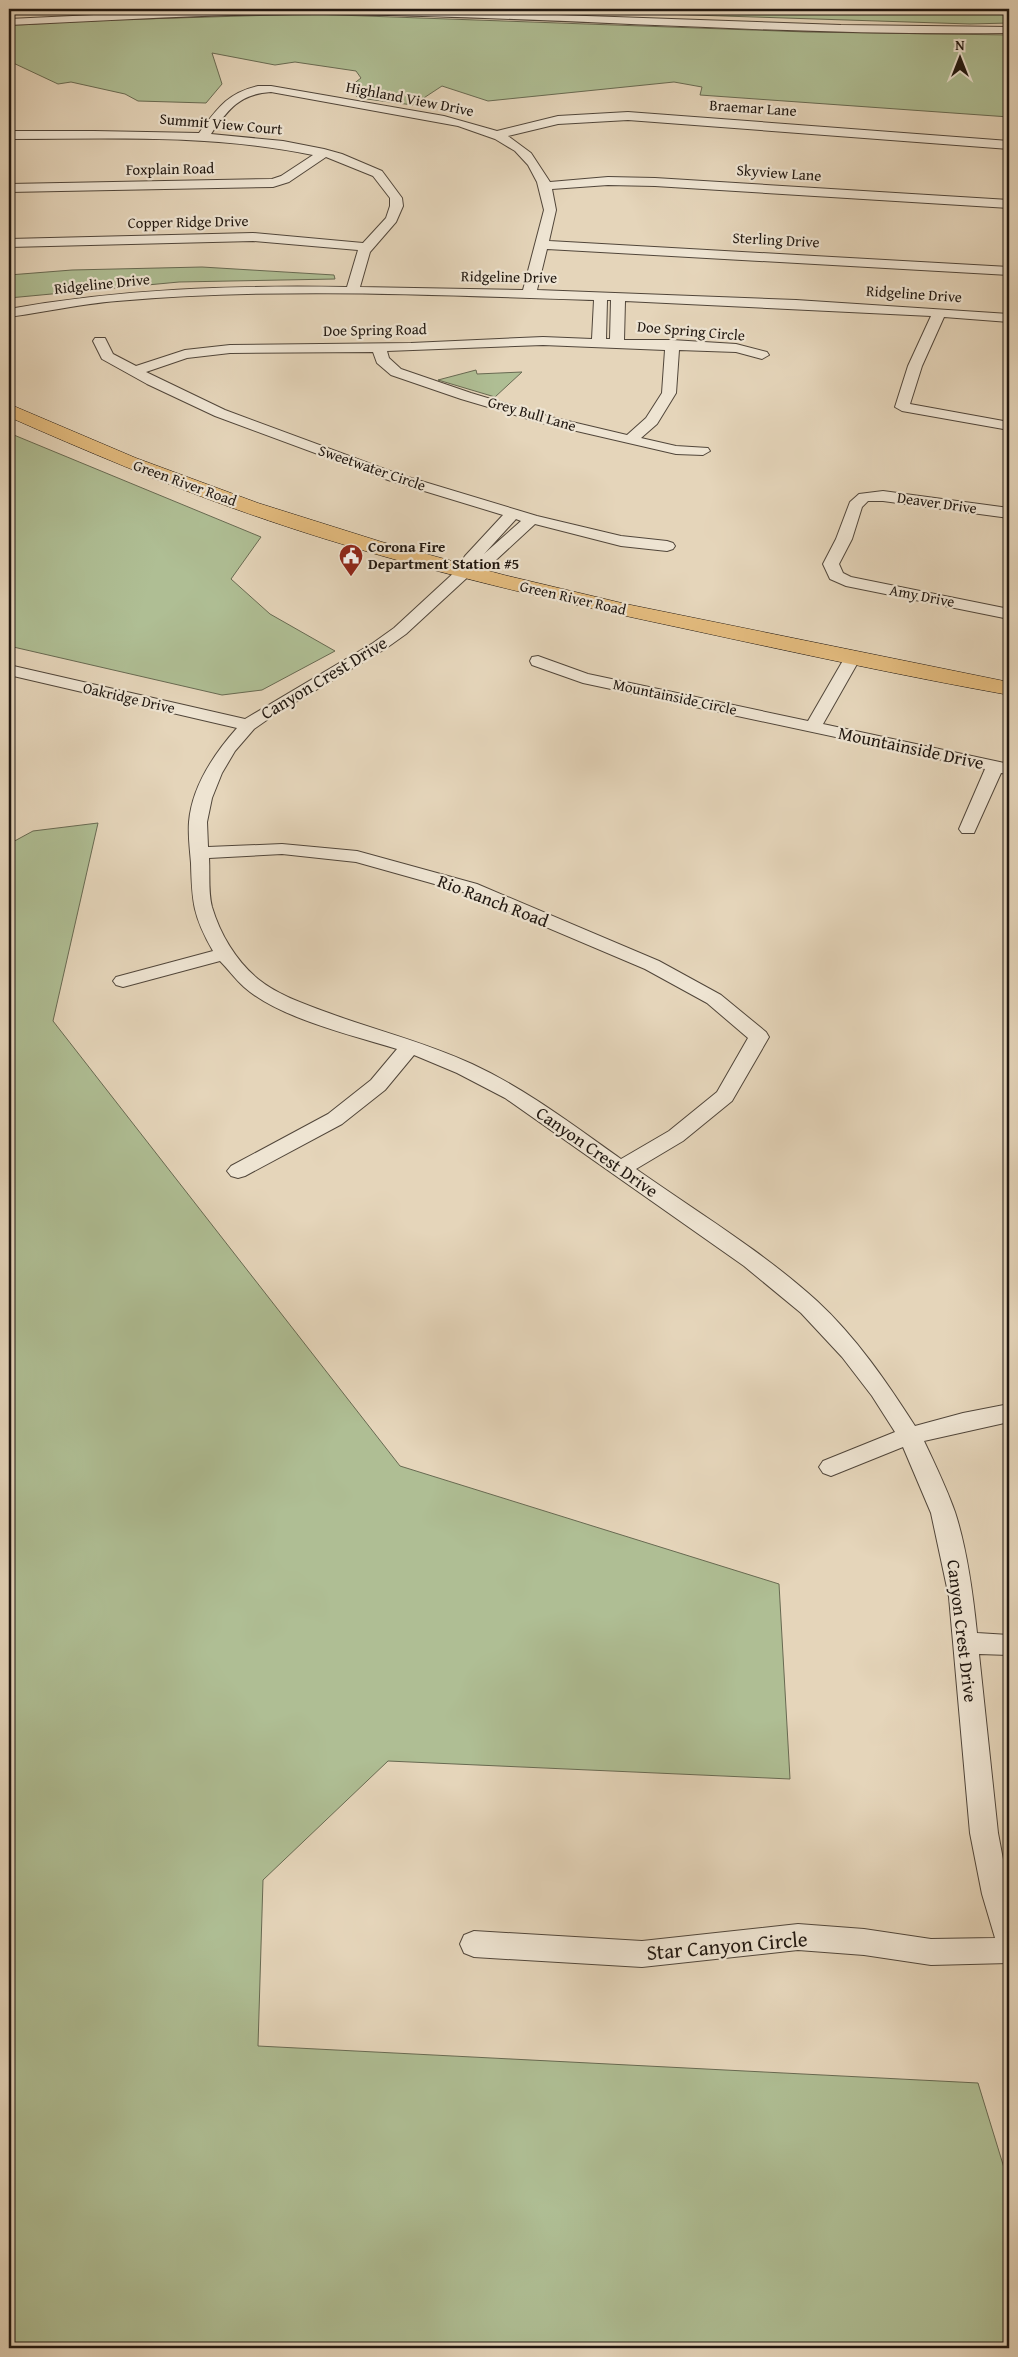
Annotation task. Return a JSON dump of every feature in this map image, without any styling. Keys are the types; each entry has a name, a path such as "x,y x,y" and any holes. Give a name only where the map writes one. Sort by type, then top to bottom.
{"main road":[{"name":"Green River Road","path":"9,410 89,446 255,509 381,549 464,572 632,612 1009,689"}],"street":[{"path":"9,18 184,9"},
{"path":"400,9 890,25 1009,26"},
{"path":"9,22 163,14 336,12 862,28 1009,30"},
{"name":"Highland View Drive","path":"203,136 221,111 244,92 254,88 271,88 465,124 496,135 513,144 528,160 546,186 550,199 550,210 529,294"},
{"name":"Braemar Lane","path":"496,135 558,120 628,116 1009,145"},
{"name":"Summit View Court","path":"9,135 74,128 203,136 264,141 350,160 373,171 390,183 394,191 396,211 387,225 367,247 359,265 354,291"},
{"name":"Foxplain Road","path":"9,188 274,183 285,179 324,153"},
{"name":"Skyview Lane","path":"546,186 598,181 655,182 1009,204"},
{"name":"Copper Ridge Drive","path":"9,243 253,237 367,247"},
{"name":"Sterling Drive","path":"542,245 821,259 1009,271"},
{"name":"Ridgeline Drive","path":"9,313 80,302 188,292 354,291 601,295 762,301 1009,318"},
{"path":"599,342 601,295"},
{"path":"617,342 618,296"},
{"path":"940,312 915,366 902,407 1009,426"},
{"name":"Sweetwater Circle","path":"100,341 107,356 152,381 220,413 393,477 513,513 621,541 667,546"},
{"name":"Doe Spring Road","path":"135,371 185,354 230,348 542,341 617,342"},
{"name":"Doe Spring Circle","path":"617,342 736,348 762,356"},
{"path":"630,440 652,421 669,393 672,344"},
{"name":"Grey Bull Lane","path":"380,346 382,360 396,372 547,420 676,450 703,450"},
{"name":"Deaver Drive","path":"836,576 831,564 844,539 855,505 864,498 883,496 1009,514"},
{"name":"Canyon Crest Drive","path":"464,572 474,553 513,513"},
{"name":"Canyon Crest Drive","path":"532,518 490,557 464,572 417,616 380,646 313,683 248,725 228,748 213,773 203,798 198,822 202,905 211,931 224,954 251,982 285,1004 344,1026 410,1046 464,1068 512,1093 752,1261 809,1307 850,1351 880,1390 910,1437 928,1474 943,1513 961,1597 984,1833 996,1894 1009,1939"},
{"name":"Amy Drive","path":"836,576 860,584 1009,614"},
{"path":"813,727 853,657"},
{"name":"Mountainside Circle","path":"538,661 583,678 813,727"},
{"name":"Oakridge Drive","path":"9,670 248,725"},
{"name":"Mountainside Drive","path":"813,727 1002,768"},
{"path":"968,829 1002,768"},
{"name":"Rio Ranch Road","path":"198,853 282,848 357,856 470,888 652,965 714,999 759,1037 725,1096 676,1136 621,1169"},
{"path":"123,981 224,954"},
{"path":"238,1171 335,1119 378,1085 410,1046"},
{"path":"830,1468 868,1449 958,1421 1009,1413"},
{"path":"965,1643 1009,1645"},
{"name":"Star Canyon Circle","path":"474,1944 642,1954 798,1937 864,1942 931,1952 1009,1950"}],"green space":[{"path":"9,9 115,9 9,14"},
{"path":"507,9 1009,9 1009,23 970,24"},
{"path":"310,14 807,32 1009,35 1009,117 700,95 702,87 674,82 488,101 442,86 413,105 359,98 347,89 361,78 356,71 295,62 275,65 212,53 222,84 206,103 138,101 125,94 71,82 58,84 9,61 9,25"},
{"path":"202,267 334,275 335,279 179,282 9,298 9,275 72,270"},
{"path":"476,370 477,374 522,372 495,397 438,380"},
{"path":"9,433 261,537 231,579 270,614 335,651 262,690 222,695 9,646"},
{"path":"98,823 53,1021 400,1466 779,1584 790,1779 388,1761 263,1880 258,2046 978,2083 1009,2184 1009,2348 9,2348 9,844 33,831"}],"place":[{"name":"Corona Fire Department Station #5","path":"351,577"}]}
